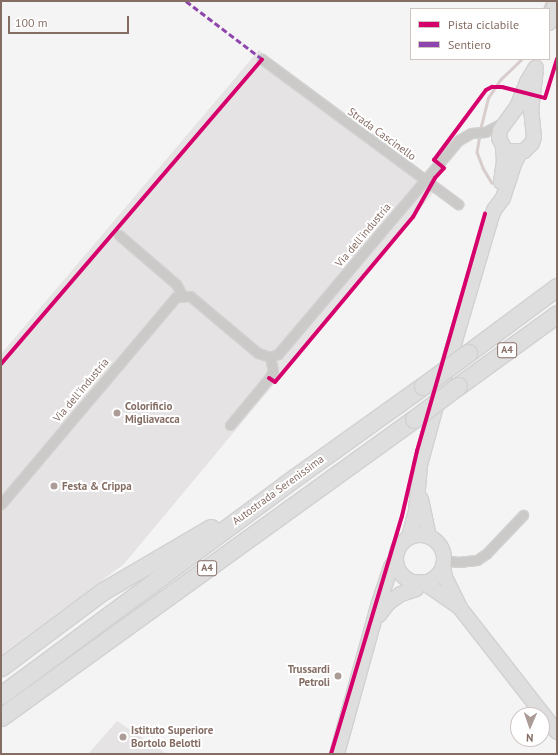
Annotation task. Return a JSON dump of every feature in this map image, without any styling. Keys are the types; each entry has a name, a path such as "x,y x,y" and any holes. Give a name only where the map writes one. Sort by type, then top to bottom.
{"highway":[{"name":"Autostrada Serenissima","path":"1,695 286,484 423,386 557,287"},
{"name":"Autostrada Serenissima","path":"1,717 557,314"},
{"path":"1,667 103,591 286,484"}],"main road":[{"path":"550,21 556,1"},
{"path":"409,538 416,511 420,465 503,175 500,130 504,122 517,107 527,82 537,63"},
{"path":"502,144 510,151 520,152 528,148 532,143 534,132 531,110 537,63"},
{"path":"504,122 516,117 524,119 531,124 534,132"},
{"path":"494,210 503,198 514,164 520,152"},
{"path":"420,465 421,502 429,536 440,546 444,562 445,577 460,608 557,732"},
{"path":"336,754 384,586 391,567 396,559 400,546 409,538 419,535 429,536"},
{"path":"396,559 398,568 403,575 410,580 421,582 460,608"},
{"path":"375,621 388,603 401,594 416,589 421,582 436,577 444,562"}],"street":[{"name":"Strada Cascinello","path":"262,59 458,204"},
{"path":"425,180 459,140 471,133 484,132 504,122"},
{"path":"484,132 502,144"},
{"name":"Via dell'industria","path":"270,357 282,350 425,180"},
{"path":"119,235 176,284 182,295 190,296 258,353 270,357 273,372 230,425"},
{"name":"Via dell'industria","path":"1,504 170,303 182,295"},
{"path":"444,562 477,560 486,554 523,515"}],"shaded area":[{"path":"259,50 439,186 124,564 1,655 1,354"},
{"name":"Istituto Superiore Bortolo Belotti","path":"117,721 167,754 88,754"}],"waterway":[{"path":"544,8 547,1"},
{"path":"480,130 488,98 501,79 521,60"},
{"path":"480,135 477,152 483,168 492,183"}],"marked path":[{"path":"186,1 262,59"}],"cycle path":[{"path":"1,364 262,59"},
{"path":"269,378 275,382 413,217 435,178 444,168 434,160 486,90 492,87 502,87 545,98 557,59"},
{"path":"331,754 402,516 417,451 485,214"}],"place":[{"name":"Colorificio Migliavacca","path":"117,413"},
{"name":"Festa & Crippa","path":"54,486"},
{"name":"Trussardi Petroli","path":"338,676"},
{"name":"Istituto Superiore Bortolo Belotti","path":"123,737"}]}
